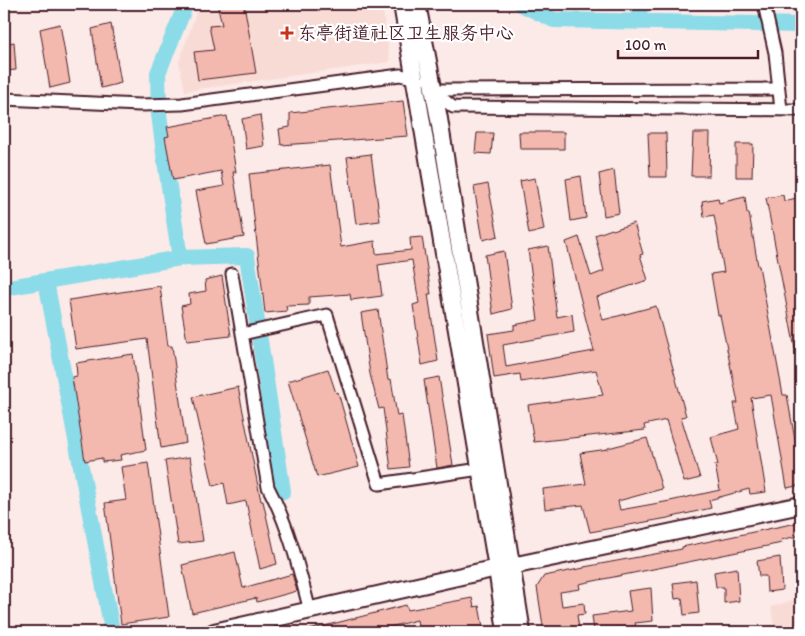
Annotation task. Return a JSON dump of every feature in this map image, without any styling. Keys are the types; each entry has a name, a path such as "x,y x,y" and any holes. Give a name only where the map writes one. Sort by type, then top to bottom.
{"main road":[{"path":"402,4 480,469 522,632"},
{"path":"417,4 439,119 504,567 506,632"},
{"path":"214,632 504,567 801,505"}],"street":[{"path":"764,4 775,53 781,110"},
{"path":"4,99 140,105 182,104 400,75 414,78 453,107 801,110"},
{"path":"432,90 778,89"},
{"path":"232,274 268,487 278,507 297,562 310,611"},
{"path":"242,334 326,315 379,484 480,469"}],"shaded area":[{"name":"东亭街道社区卫生服务中心","path":"199,4 382,4 390,62 185,91 179,62"},
{"path":"801,598 801,632 775,632 771,607"}],"building":[{"path":"217,4 244,4 256,73 198,80 194,52 214,50 209,26 222,25"},
{"path":"60,24 70,83 50,88 40,29"},
{"path":"111,24 121,83 101,88 92,29"},
{"path":"14,42 16,70 4,71 4,44"},
{"path":"403,101 408,136 281,145 279,129 290,127 290,113"},
{"path":"260,115 264,146 246,149 242,119"},
{"path":"227,116 236,172 233,172 244,237 206,244 196,191 224,186 221,171 173,180 165,137 169,136 167,127"},
{"path":"519,132 564,132 564,149 520,149"},
{"path":"477,133 493,133 491,154 475,153"},
{"path":"648,133 666,133 667,177 650,177"},
{"path":"693,133 710,133 709,176 691,176"},
{"path":"736,144 753,144 752,177 736,177"},
{"path":"371,154 380,221 356,224 347,157"},
{"path":"330,165 341,247 375,241 376,254 411,250 410,238 422,237 431,294 428,294 438,361 422,365 413,305 419,303 412,260 378,265 382,296 351,300 350,294 309,297 309,305 286,306 287,311 265,313 249,174"},
{"path":"614,170 619,213 604,216 599,174"},
{"path":"581,176 586,218 571,221 566,179"},
{"path":"535,178 544,230 529,234 520,181"},
{"path":"488,184 498,236 483,240 474,187"},
{"path":"783,195 784,201 801,197 801,347 795,349 766,198"},
{"path":"745,197 783,395 787,395 801,474 801,485 787,488 771,395 751,398 766,492 750,494 749,489 709,500 711,508 590,532 583,505 545,509 543,489 586,484 580,453 608,449 647,438 662,489 618,501 620,510 720,490 715,465 718,465 711,437 739,429 734,403 738,403 720,315 718,315 711,274 724,272 714,215 704,217 702,201 718,198 719,203"},
{"path":"634,223 643,254 640,255 648,280 597,297 603,320 656,306 686,416 681,417 700,478 684,482 666,420 644,425 645,430 534,442 528,405 603,395 596,370 521,382 520,374 494,378 488,334 514,330 514,325 538,320 528,250 548,246 557,317 572,314 574,332 503,345 506,367 594,351 566,242 579,237 591,276 604,271 595,235"},
{"path":"504,251 512,309 493,314 485,255"},
{"path":"222,276 231,336 187,341 181,306 190,304 189,294 206,291 205,280"},
{"path":"160,286 168,346 172,346 186,443 161,448 147,339 76,349 69,300"},
{"path":"378,310 388,380 391,379 397,416 402,415 409,467 391,469 383,408 379,409 370,374 361,313"},
{"path":"133,354 146,450 120,455 121,460 102,462 102,458 85,461 72,377 77,376 76,363"},
{"path":"328,369 336,393 338,392 359,467 317,477 288,381"},
{"path":"439,377 453,465 437,468 424,380"},
{"path":"238,387 261,501 263,501 277,564 260,569 246,501 228,505 224,483 213,486 193,397"},
{"path":"190,457 203,541 178,544 165,461"},
{"path":"148,463 169,617 121,624 105,503 126,500 121,467"},
{"path":"801,522 801,535 781,540 782,543 579,584 580,589 560,592 562,606 584,603 585,614 577,615 579,629 564,632 544,632 537,587 544,576 682,549 682,547"},
{"path":"235,552 243,588 292,574 297,591 257,602 256,598 192,613 182,565"},
{"path":"780,557 782,590 767,592 766,576 759,576 757,561"},
{"path":"737,568 739,601 724,603 724,587 716,587 714,572"},
{"path":"696,580 699,613 684,615 682,598 675,599 673,583"},
{"path":"651,588 653,621 635,623 636,626 594,631 592,616 631,611 628,591"},
{"path":"472,598 474,607 479,606 484,632 419,632 417,620 370,632 309,632 309,630 406,605 408,610"}],"waterway":[{"path":"4,288 180,258 159,114 158,73 186,4"},
{"path":"521,4 554,20 801,25"},
{"path":"639,4 640,22"},
{"path":"180,258 247,256 283,491"},
{"path":"46,281 111,625"}],"place":[{"name":"东亭街道社区卫生服务中心","path":"287,33"}]}
